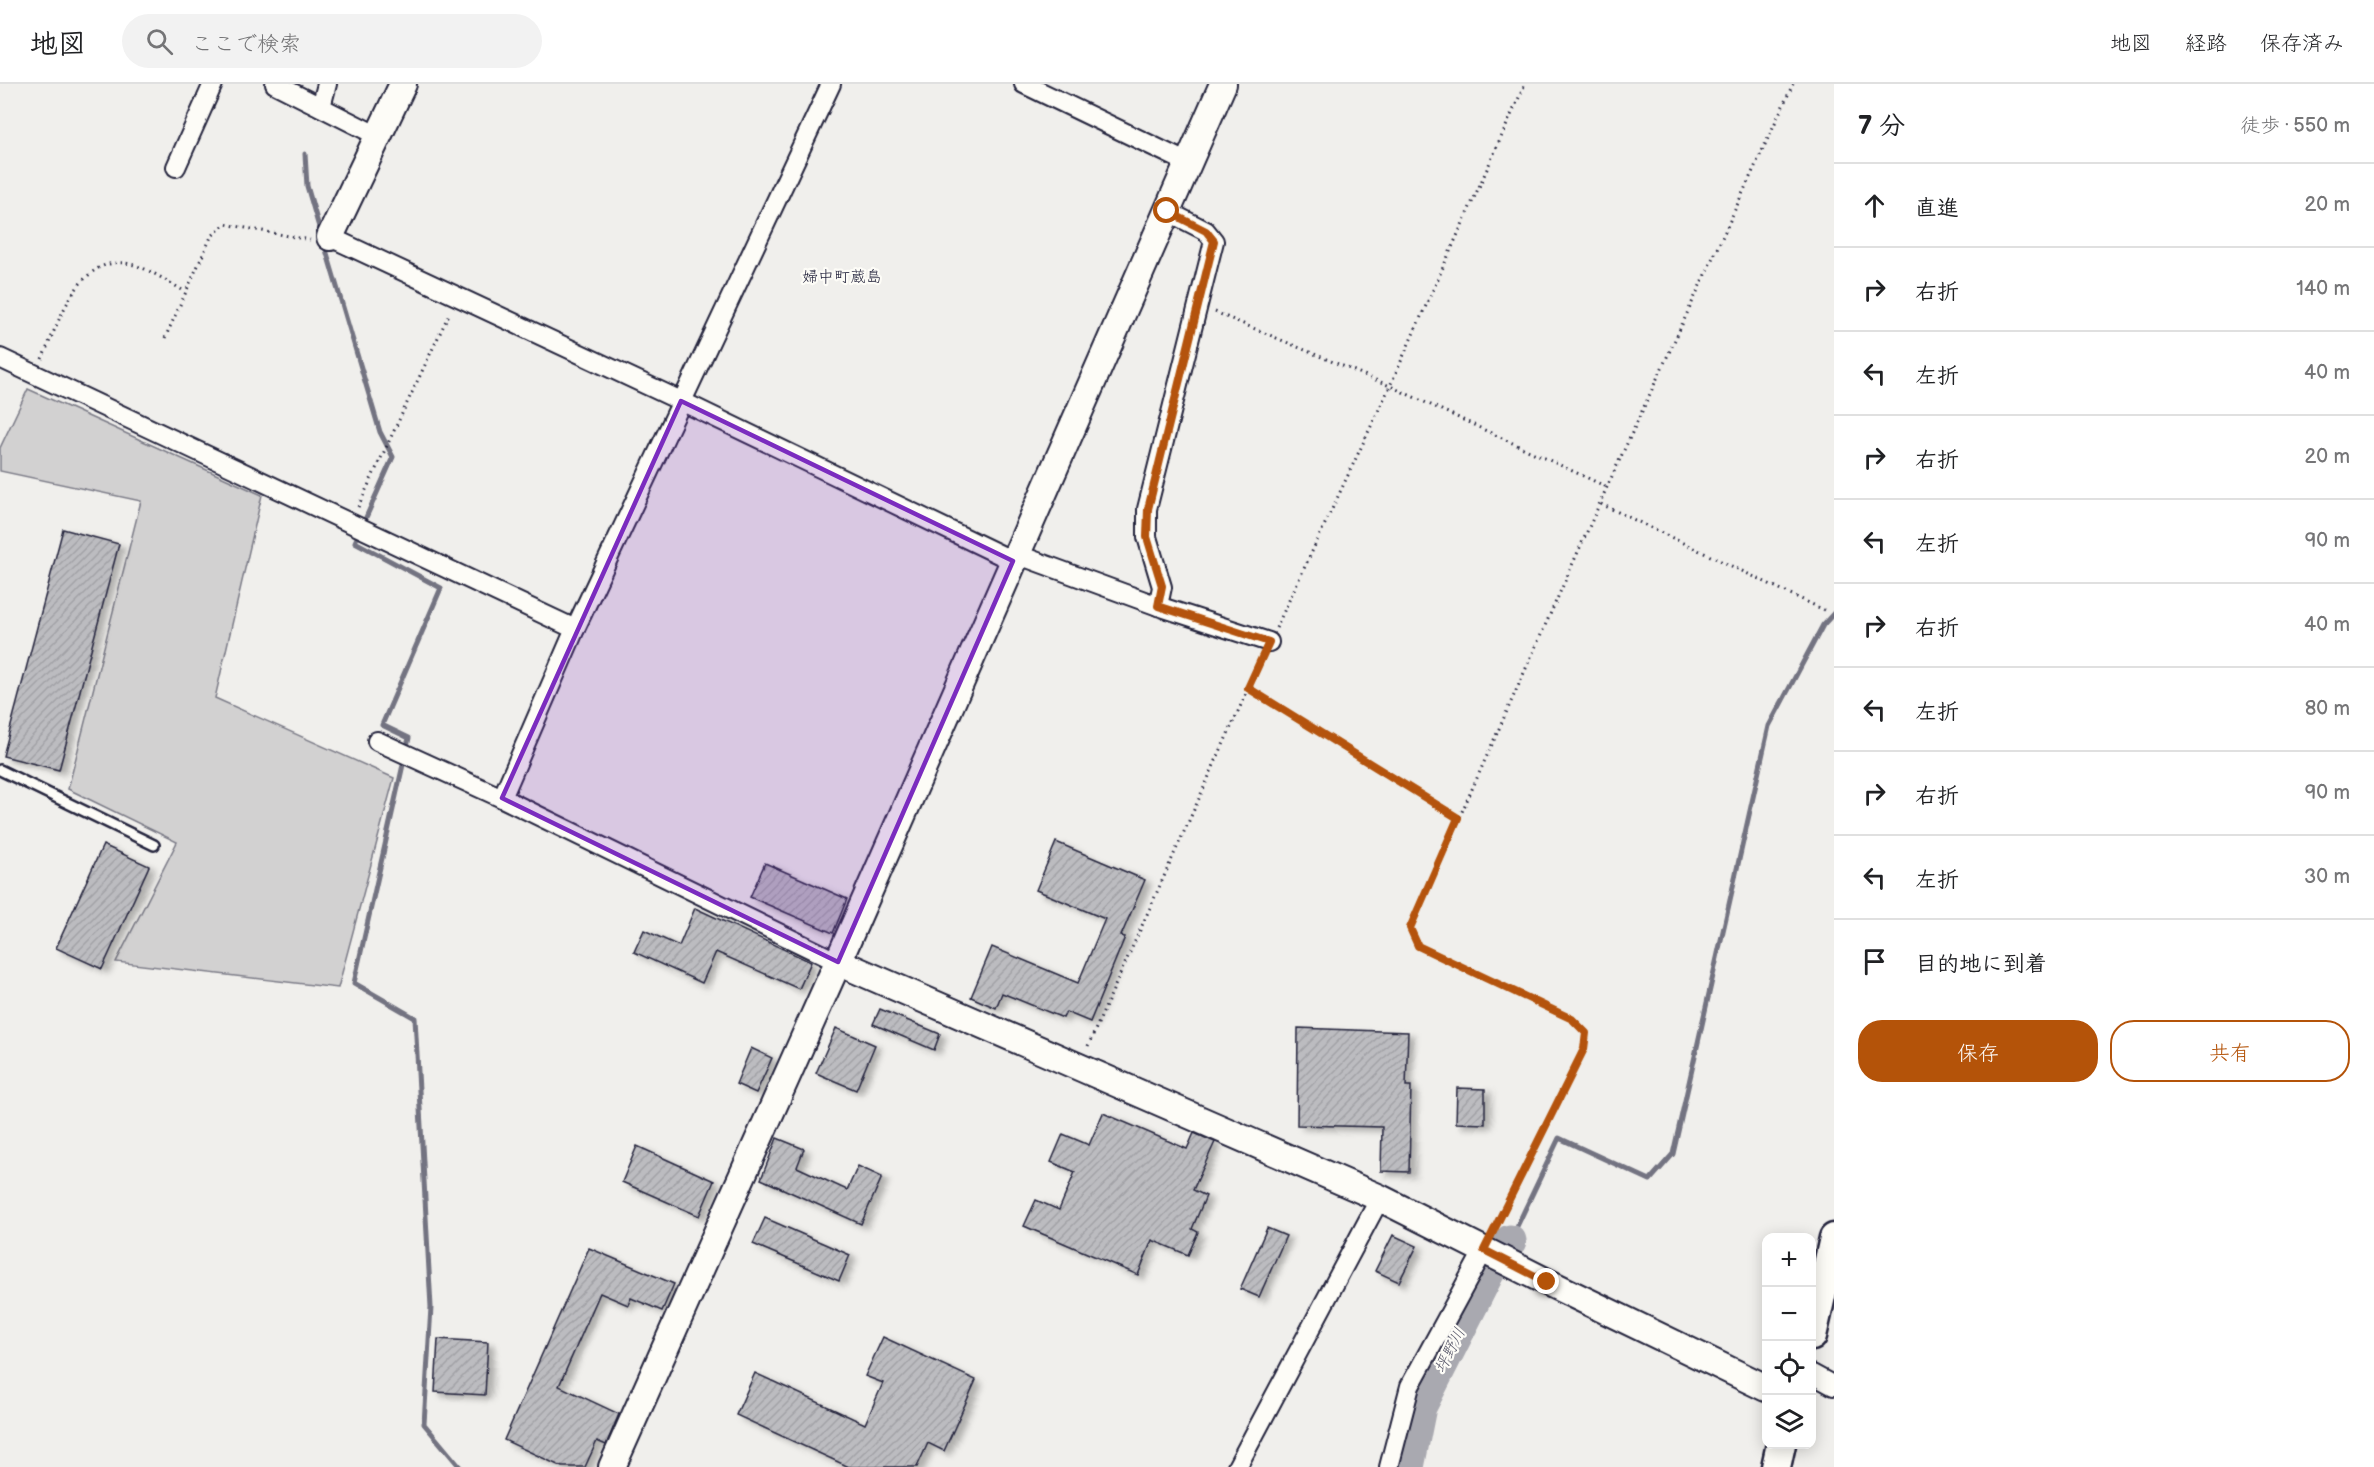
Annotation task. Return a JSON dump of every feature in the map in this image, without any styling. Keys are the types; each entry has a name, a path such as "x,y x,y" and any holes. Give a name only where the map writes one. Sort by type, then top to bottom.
{"main road":[{"path":"1816,1317 1834,1238"},
{"path":"1776,1467 1780,1449"}],"street":[{"path":"177,167 213,84"},
{"path":"275,84 378,136"},
{"path":"321,107 327,84"},
{"path":"403,84 330,237 1014,558 1269,642"},
{"path":"502,798 575,629 831,84"},
{"path":"1024,84 1188,163"},
{"path":"612,1467 838,962 1223,84"},
{"path":"1158,606 1162,586 1147,537 1148,509 1214,241 1206,231 1167,211"},
{"path":"0,358 349,525 575,629"},
{"path":"377,741 502,798 838,962 1380,1198 1762,1386"},
{"path":"1237,1467 1380,1198"},
{"path":"1389,1467 1410,1386 1484,1250"},
{"path":"1816,1376 1834,1386"}],"lane":[{"path":"0,771 154,845"}],"path":[{"path":"1079,1066 1248,688 1390,387 1526,84"},
{"path":"1484,1250 1584,1049 1586,1033 1572,1019 1418,946 1410,928 1607,488 1793,84"},
{"path":"165,338 211,237 225,224 308,240 330,237"},
{"path":"34,374 78,282 97,268 120,262 139,267 185,291"},
{"path":"349,525 457,297"},
{"path":"1198,305 1390,387 1607,488"},
{"path":"1601,504 1824,610"},
{"path":"1248,688 1458,818"}],"highlighted area":[{"path":"681,401 1013,561 838,962 502,798"}],"shaded area":[{"path":"28,389 262,495 215,698 394,778 338,988 116,962 177,842 68,789 141,501 0,471 0,448"}],"building":[{"path":"63,529 119,544 59,770 3,756"},
{"path":"1056,842 1145,880 1121,936 1125,937 1090,1022 1066,1012 1063,1018 1002,993 996,1008 971,997 992,947 1078,983 1105,919 1036,890"},
{"path":"103,845 149,866 102,969 56,948"},
{"path":"765,863 847,899 833,933 750,897"},
{"path":"695,908 811,962 799,989 716,952 702,983 634,952 644,930 679,946"},
{"path":"880,1009 940,1034 934,1050 873,1024"},
{"path":"836,1028 875,1045 856,1090 816,1073"},
{"path":"1298,1028 1408,1032 1406,1086 1411,1086 1409,1172 1381,1171 1382,1127 1297,1125"},
{"path":"751,1048 772,1058 756,1093 736,1084"},
{"path":"1457,1088 1485,1089 1485,1124 1456,1123"},
{"path":"1103,1113 1187,1149 1194,1133 1215,1142 1193,1190 1206,1196 1192,1229 1198,1232 1188,1255 1152,1240 1138,1275 1024,1226 1036,1200 1059,1210 1075,1172 1051,1162 1063,1134 1089,1145"},
{"path":"777,1138 804,1149 797,1167 847,1190 858,1166 882,1177 861,1224 761,1179"},
{"path":"637,1146 714,1181 699,1216 622,1182"},
{"path":"765,1218 850,1255 839,1281 753,1244"},
{"path":"1267,1228 1286,1236 1259,1297 1240,1289"},
{"path":"1393,1235 1417,1246 1399,1282 1375,1271"},
{"path":"589,1248 674,1284 662,1311 631,1298 628,1305 600,1293 559,1386 619,1414 606,1445 597,1441 585,1467 562,1467 504,1440"},
{"path":"883,1337 976,1380 944,1451 928,1443 917,1467 849,1467 736,1415 755,1373 865,1424 883,1383 865,1376"},
{"path":"438,1339 488,1342 485,1395 435,1392"}],"waterway":[{"path":"305,154 307,186 321,234"},
{"path":"324,243 380,432 393,457 355,542 441,588 382,725 409,738 354,983 415,1018 431,1307 424,1424 460,1467"},
{"path":"1510,1241 1559,1138 1650,1180 1673,1154 1769,726 1823,625 1834,613"},
{"name":"坪野川","path":"1408,1467 1420,1407 1492,1265 1510,1241"}],"district":[{"name":"婦中町蔵島","path":"842,276"}],"route":[{"path":"1167,211 1206,231 1214,241 1148,509 1147,537 1162,586 1158,606 1269,642 1248,688 1458,818 1410,928 1418,946 1572,1019 1586,1033 1584,1049 1484,1250 1547,1282"}]}
